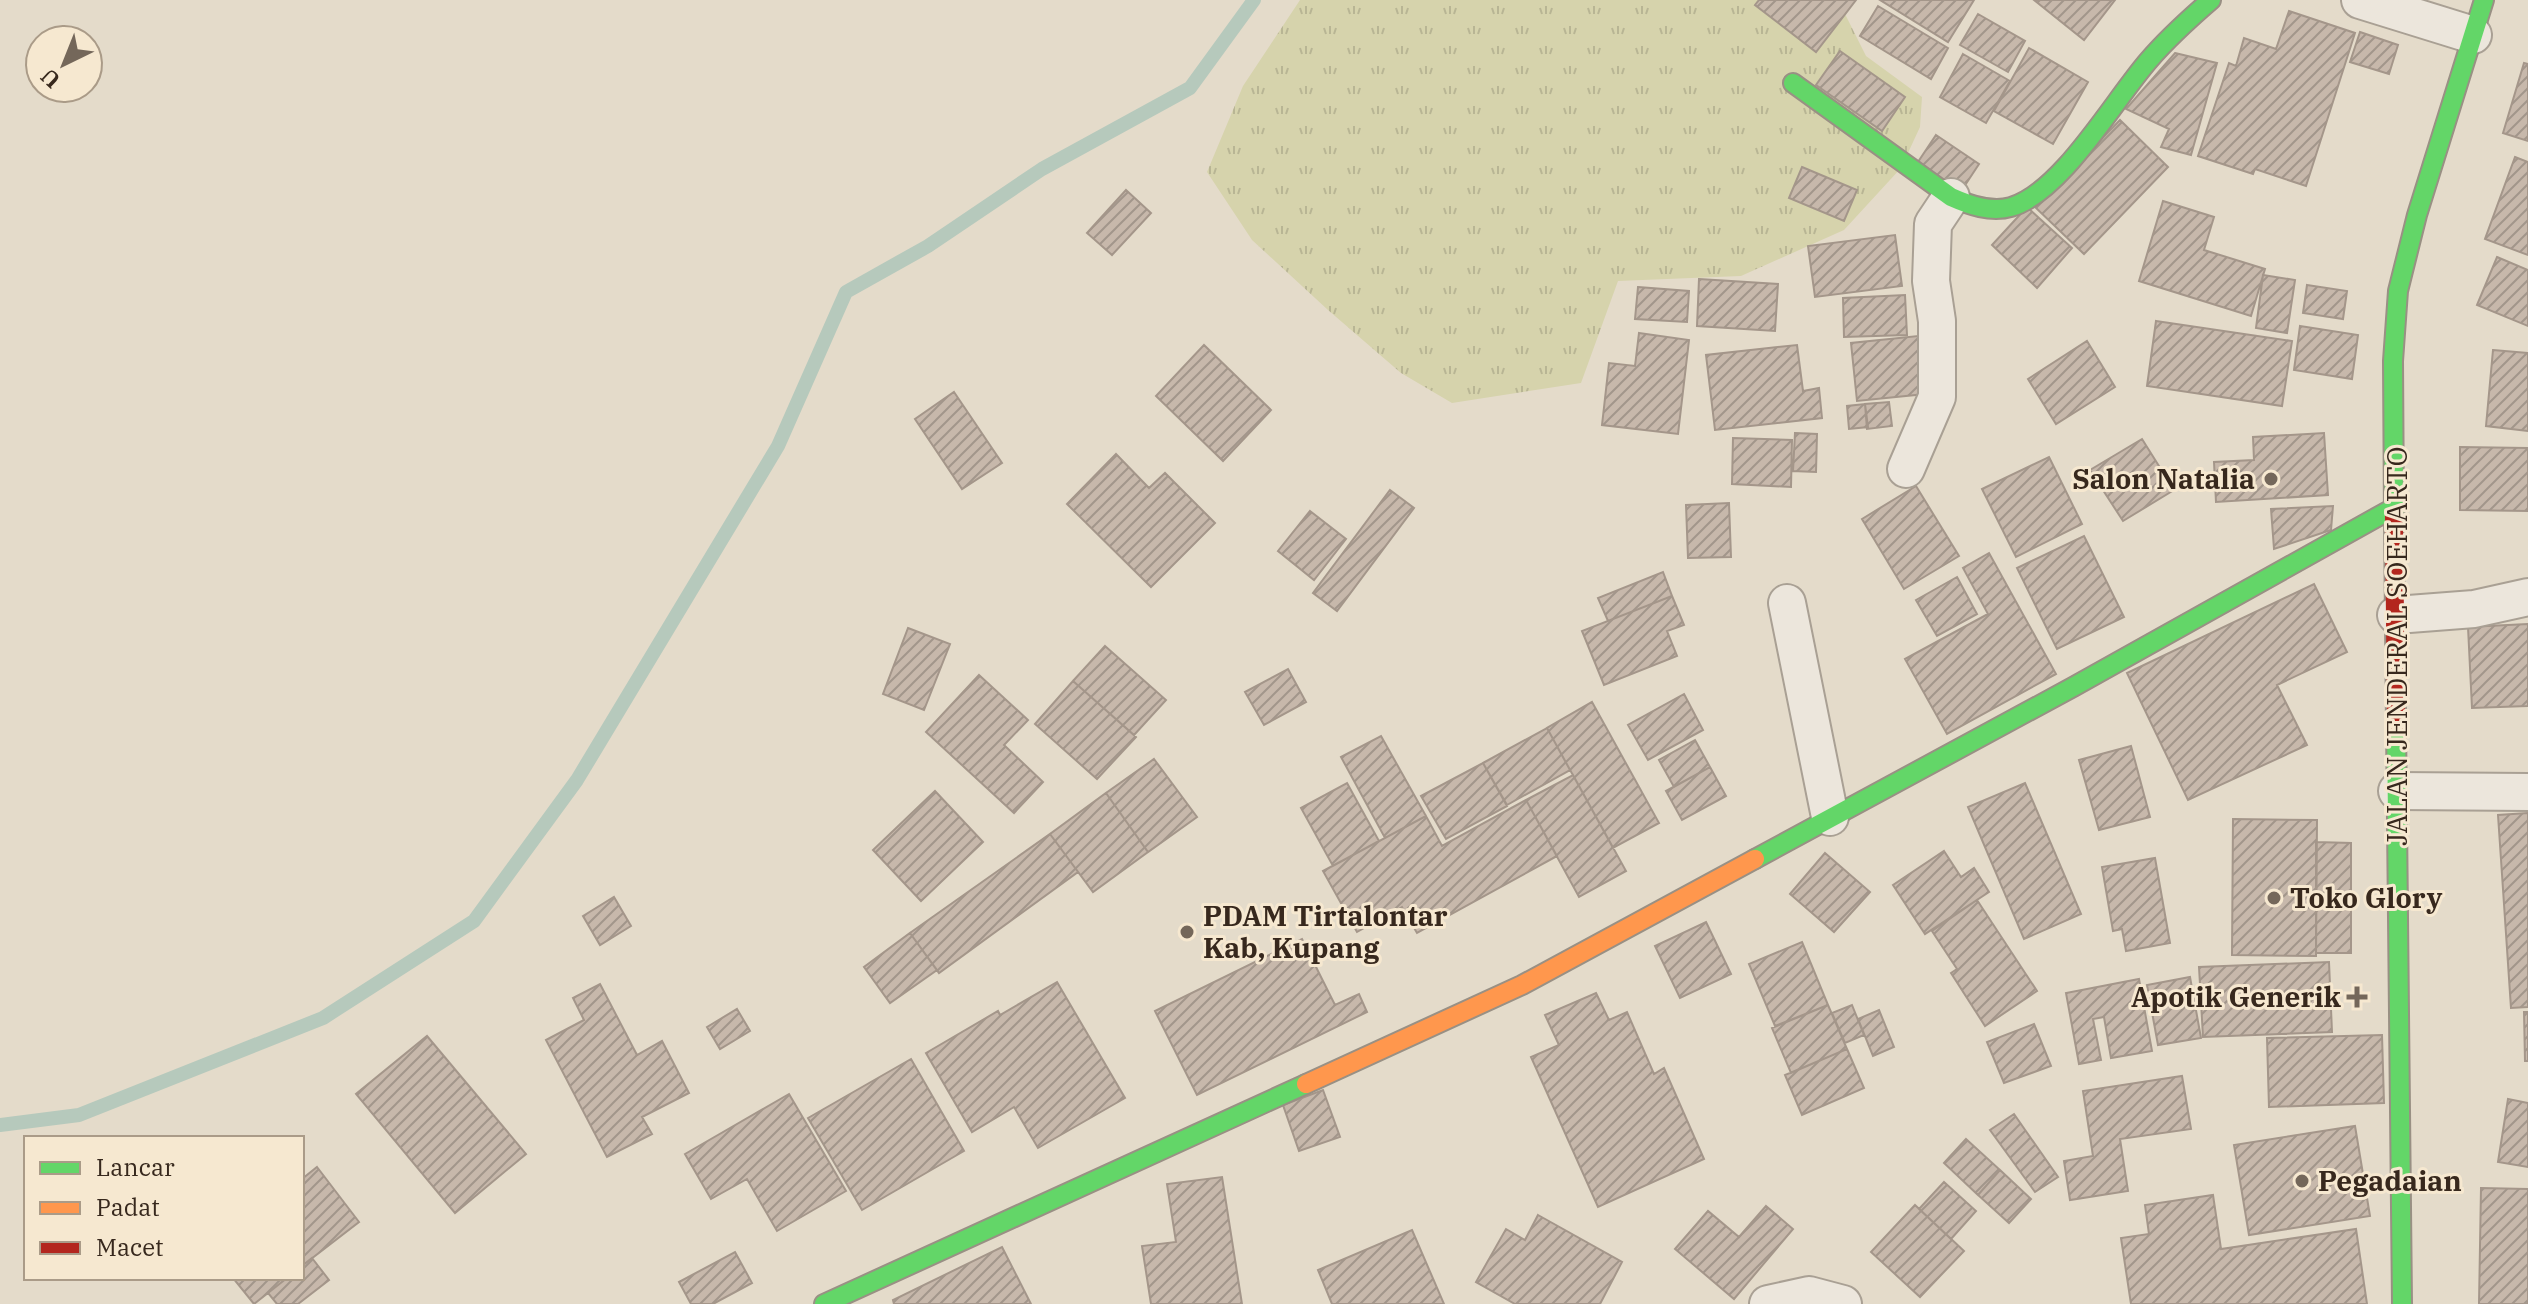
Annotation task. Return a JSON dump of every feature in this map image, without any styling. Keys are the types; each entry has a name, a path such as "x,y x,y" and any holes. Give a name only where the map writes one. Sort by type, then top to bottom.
{"street":[{"path":"1793,83 1951,197 1975,207 2012,207 2042,189 2148,61 2182,24 2211,0"},
{"path":"2360,0 2473,35"},
{"name":"JALAN JENDERAL SOEHARTO","path":"2402,1304 2397,506 2393,361 2398,291 2417,215 2484,0"},
{"path":"1906,469 1937,397 1937,321 1931,281 1933,224 1951,197"},
{"path":"824,1304 1522,985 2073,687 2397,506"},
{"path":"2396,615 2474,609 2528,597"},
{"path":"1787,603 1830,817"},
{"path":"2397,791 2528,792"},
{"path":"1768,1304 1809,1295 1843,1304"}],"green space":[{"path":"1300,0 1838,0 1866,56 1922,97 1920,127 1901,168 1844,230 1741,276 1618,281 1581,383 1452,403 1401,373 1252,240 1207,172 1243,86"}],"building":[{"path":"1759,0 1856,0 1816,52 1755,5"},
{"path":"1880,0 1974,0 1948,42"},
{"path":"2034,0 2115,0 2084,40"},
{"path":"1878,6 1948,48 1931,79 1860,36"},
{"path":"2289,11 2355,33 2306,186 2255,169 2253,174 2198,156 2229,63 2236,66 2244,38 2276,49"},
{"path":"1978,14 2025,41 2008,72 1960,45"},
{"path":"2360,32 2398,45 2389,74 2350,62"},
{"path":"2029,48 2088,82 2053,144 1994,111"},
{"path":"1840,51 1905,97 1882,131 1816,85"},
{"path":"2175,53 2217,63 2191,155 2161,147 2169,129 2126,109"},
{"path":"1963,54 2010,81 1986,123 1940,97"},
{"path":"2524,63 2528,64 2528,141 2503,133"},
{"path":"2120,120 2168,167 2084,254 2035,207"},
{"path":"1936,135 1979,164 1960,193 1916,165"},
{"path":"2515,157 2528,162 2528,255 2485,239"},
{"path":"1802,167 1857,190 1844,221 1789,198"},
{"path":"1126,190 1151,213 1112,255 1087,233"},
{"path":"2163,201 2214,217 2204,250 2265,269 2251,316 2139,281"},
{"path":"2027,207 2072,248 2037,288 1992,245"},
{"path":"1895,235 1902,286 1815,297 1808,246"},
{"path":"2497,257 2528,270 2528,326 2477,305"},
{"path":"2263,275 2295,280 2287,333 2256,328"},
{"path":"1699,279 1778,284 1775,331 1697,326"},
{"path":"2307,285 2347,291 2343,319 2303,313"},
{"path":"1638,287 1689,291 1687,322 1635,319"},
{"path":"1905,295 1907,335 1844,337 1843,298"},
{"path":"2156,321 2292,341 2282,406 2147,386"},
{"path":"2300,326 2358,335 2352,379 2294,370"},
{"path":"1639,333 1689,340 1678,434 1602,425 1609,363 1635,366"},
{"path":"1918,336 1925,394 1857,401 1851,343"},
{"path":"2087,341 2115,387 2056,424 2028,379"},
{"path":"1204,345 1271,410 1223,461 1156,396"},
{"path":"1797,345 1803,391 1819,388 1822,418 1715,430 1706,355"},
{"path":"2493,350 2528,353 2528,431 2486,426"},
{"path":"954,392 1002,463 962,489 915,419"},
{"path":"1889,402 1892,426 1867,429 1865,404"},
{"path":"1865,404 1868,427 1849,429 1847,406"},
{"path":"1795,433 1817,434 1816,472 1793,471"},
{"name":"Salon Natalia","path":"2324,433 2328,495 2216,502 2214,462 2254,460 2253,437"},
{"path":"1733,438 1792,440 1791,487 1732,484"},
{"path":"2142,439 2174,490 2123,521 2090,470"},
{"path":"2460,447 2528,448 2528,511 2460,510"},
{"path":"1116,454 1149,488 1165,473 1215,523 1151,587 1067,504"},
{"path":"2049,457 2082,524 2016,557 1982,489"},
{"path":"1916,486 1959,556 1904,589 1862,519"},
{"path":"1390,490 1414,508 1337,611 1313,593"},
{"path":"1729,503 1731,557 1688,558 1686,505"},
{"path":"2333,506 2331,530 2274,549 2271,509"},
{"path":"1310,511 1346,539 1314,580 1278,551"},
{"path":"2084,536 2124,617 2057,649 2017,568"},
{"path":"1989,553 2056,674 1947,734 1905,659 1988,614 1963,568"},
{"path":"1663,572 1672,596 1608,621 1598,598"},
{"path":"1957,577 1977,614 1937,636 1916,600"},
{"path":"2314,584 2347,652 2277,685 2307,745 2188,800 2127,673"},
{"path":"1672,596 1684,625 1667,631 1677,656 1604,685 1582,631"},
{"path":"2528,624 2528,706 2472,708 2468,627"},
{"path":"908,628 950,644 924,710 883,694"},
{"path":"1105,646 1166,700 1134,735 1073,681"},
{"path":"1288,669 1306,702 1264,725 1245,692"},
{"path":"979,675 1028,720 1004,745 1043,782 1014,813 926,732"},
{"path":"1073,681 1136,737 1097,779 1035,724"},
{"path":"1684,694 1703,730 1648,760 1628,725"},
{"path":"1592,702 1659,823 1613,848 1547,728"},
{"path":"1547,728 1570,770 1507,805 1483,763"},
{"path":"1381,736 1426,816 1385,838 1341,757"},
{"path":"1695,740 1710,767 1674,787 1659,760"},
{"path":"2131,746 2150,817 2099,830 2079,760"},
{"path":"1154,759 1197,817 1148,852 1106,793"},
{"path":"1483,763 1507,806 1446,839 1421,796"},
{"path":"1710,767 1726,796 1682,820 1666,791"},
{"path":"1573,775 1626,871 1579,897 1526,800"},
{"path":"1347,783 1379,841 1333,866 1301,808"},
{"path":"2025,783 2081,914 2024,939 1968,807"},
{"path":"935,791 983,842 921,901 873,850"},
{"path":"1106,793 1148,852 1093,892 1050,834"},
{"path":"1526,800 1557,856 1417,933 1402,907 1357,932 1323,871 1426,816 1442,846"},
{"path":"2528,813 2528,1007 2511,1008 2498,815"},
{"name":"Toko Glory","path":"2233,819 2317,820 2316,956 2232,955"},
{"path":"1050,834 1078,872 939,973 910,933"},
{"path":"2316,842 2351,843 2351,953 2316,953"},
{"path":"1944,851 1961,877 1974,868 1989,892 1925,934 1893,885"},
{"path":"1825,853 1870,892 1834,932 1790,894"},
{"path":"2155,858 2170,943 2126,951 2122,929 2113,931 2102,867"},
{"path":"614,897 631,926 600,945 583,916"},
{"path":"1977,900 2037,991 1985,1026 1951,973 1957,969 1932,931"},
{"path":"1706,922 1731,974 1680,998 1655,946"},
{"path":"910,933 937,970 890,1003 864,967"},
{"path":"1302,939 1335,1005 1359,994 1367,1012 1197,1095 1155,1011"},
{"path":"1802,942 1828,1005 1775,1026 1749,964"},
{"path":"2329,962 2332,1032 2203,1037 2199,967"},
{"path":"2190,977 2201,1038 2158,1045 2147,985"},
{"path":"2139,979 2152,1051 2111,1058 2104,1017 2093,1019 2101,1060 2079,1064 2066,993"},
{"path":"1057,982 1125,1098 1038,1148 1014,1107 972,1132 926,1053 998,1011 1000,1015"},
{"path":"600,984 637,1055 662,1041 689,1093 642,1117 652,1134 607,1157 546,1040 584,1020 573,998"},
{"path":"1596,993 1609,1020 1627,1012 1654,1074 1664,1068 1704,1159 1598,1207 1531,1057 1559,1045 1545,1015"},
{"path":"1828,1005 1847,1049 1791,1073 1772,1028"},
{"path":"1852,1005 1864,1035 1845,1043 1832,1013"},
{"path":"737,1009 750,1031 720,1049 707,1027"},
{"path":"1879,1010 1894,1047 1873,1056 1858,1019"},
{"path":"2524,1012 2528,1012 2528,1061 2525,1061"},
{"path":"2034,1024 2051,1066 2004,1083 1987,1042"},
{"path":"2382,1035 2384,1103 2269,1107 2267,1038"},
{"path":"427,1036 526,1154 455,1213 356,1094"},
{"path":"1847,1049 1864,1088 1802,1115 1785,1075"},
{"path":"911,1059 964,1151 862,1210 808,1118"},
{"path":"2182,1076 2191,1129 2120,1139 2128,1191 2070,1200 2064,1161 2093,1156 2083,1091"},
{"path":"1323,1090 1340,1137 1299,1151 1283,1105"},
{"path":"789,1094 846,1191 777,1231 747,1179 711,1199 685,1154"},
{"path":"2508,1099 2528,1103 2528,1167 2498,1162"},
{"path":"2014,1114 2058,1177 2035,1192 1990,1130"},
{"name":"Pegadaian","path":"2355,1126 2370,1216 2249,1235 2234,1145"},
{"path":"1966,1139 2000,1170 1978,1195 1944,1163"},
{"path":"317,1167 359,1222 304,1264 304,1177"},
{"path":"2000,1170 2031,1199 2009,1223 1978,1195"},
{"path":"1222,1177 1242,1304 1151,1304 1142,1246 1176,1242 1167,1184"},
{"path":"1944,1182 1976,1211 1951,1239 1919,1209"},
{"path":"2481,1188 2528,1189 2528,1304 2479,1304"},
{"path":"2213,1195 2221,1249 2356,1229 2367,1304 2131,1304 2121,1238 2149,1234 2145,1205"},
{"path":"1915,1205 1964,1251 1920,1297 1871,1252"},
{"path":"1766,1206 1793,1229 1734,1299 1675,1249 1708,1211 1739,1237"},
{"path":"1538,1215 1622,1262 1600,1304 1515,1304 1476,1282 1506,1229 1525,1240"},
{"path":"1412,1230 1444,1304 1332,1304 1318,1270"},
{"path":"1002,1247 1031,1304 894,1304 893,1300"},
{"path":"735,1252 752,1283 713,1304 691,1304 679,1282"},
{"path":"312,1258 329,1280 298,1304 277,1304 268,1293 284,1280 304,1280 304,1264"},
{"path":"235,1280 284,1280 254,1304"}],"waterway":[{"path":"0,1125 79,1115 323,1018 474,921 577,780 778,446 846,292 928,246 1042,169 1190,88 1254,0"}],"traffic: fast":[{"path":"1793,83 1951,197 1980,207 2003,209 2030,198 2068,164 2149,60 2211,0"},
{"path":"2394,516 2393,361 2398,291 2417,215 2484,0"},
{"path":"1755,859 2073,687 2397,506"},
{"path":"2396,723 2402,1304"},
{"path":"824,1304 1306,1084"}],"traffic: slow":[{"path":"1306,1084 1522,985 1755,859"}],"traffic: jam":[{"path":"2394,516 2396,723"}],"place":[{"name":"Salon Natalia","path":"2271,479"},
{"name":"Toko Glory","path":"2274,898"},
{"name":"PDAM Tirtalontar Kab, Kupang","path":"1187,932"},
{"name":"Apotik Generik","path":"2357,997"},
{"name":"Pegadaian","path":"2302,1181"}]}
